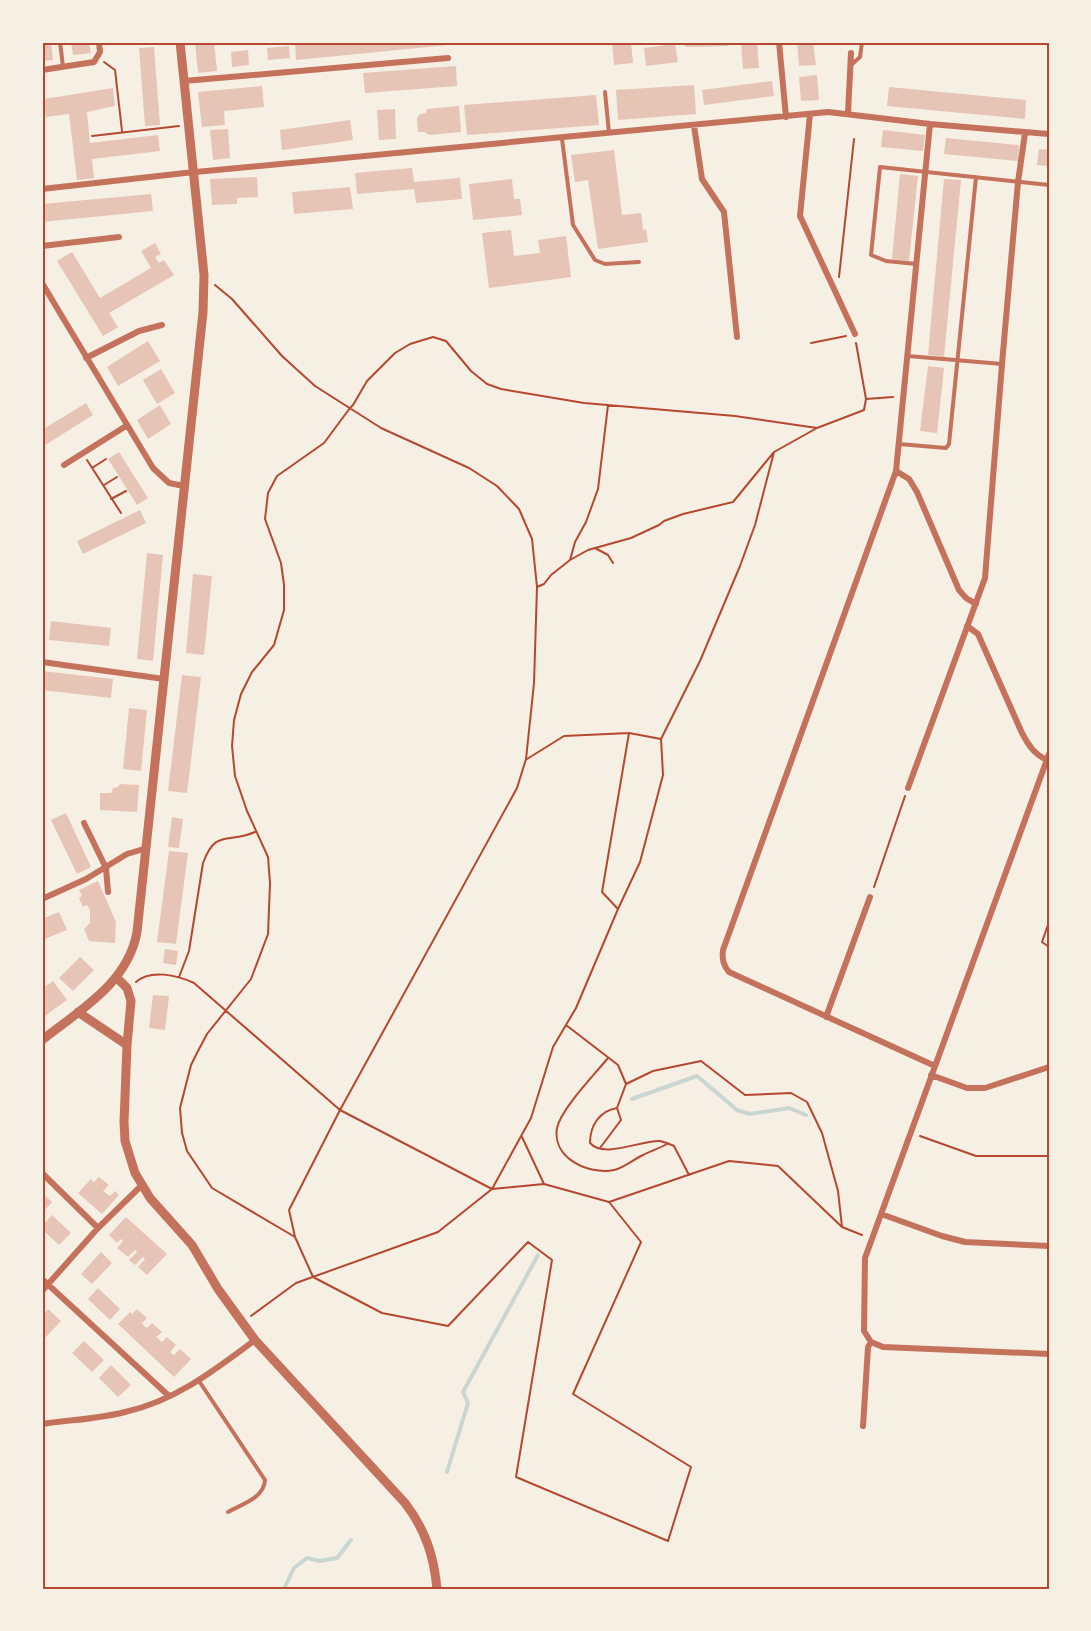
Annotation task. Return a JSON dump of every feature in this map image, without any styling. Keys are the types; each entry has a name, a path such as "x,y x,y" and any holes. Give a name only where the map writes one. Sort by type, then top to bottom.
{"street":[{"path":"42,70 94,62 100,52 99,42"},
{"path":"42,1040 104,992 117,978 135,947 203,312 204,275 180,42"},
{"path":"779,42 786,117"},
{"path":"848,114 851,53"},
{"path":"184,81 448,57"},
{"path":"42,189 193,172 562,139 828,112 930,124 1049,134"},
{"path":"810,114 800,216 855,334"},
{"path":"930,124 896,471 722,958 729,972 935,1066"},
{"path":"694,126 702,178 724,212 737,337"},
{"path":"908,788 986,578 1002,364 1018,182 1025,133"},
{"path":"42,246 119,237"},
{"path":"42,283 126,426 158,475 169,483 184,486"},
{"path":"86,358 139,331 162,325"},
{"path":"64,465 126,426"},
{"path":"896,471 909,479 917,492 959,590 968,600 976,604"},
{"path":"967,626 978,634 1030,748 1035,753 1048,757 865,1258 864,1331 871,1342 883,1347 1049,1354"},
{"path":"42,662 164,679"},
{"path":"1042,776 1049,778"},
{"path":"84,823 106,868 108,892"},
{"path":"42,899 86,879 128,854 147,848"},
{"path":"826,1017 870,897"},
{"path":"117,978 127,988 131,1001 123,1101 125,1141 130,1160 142,1185 150,1198 192,1245 218,1289 255,1340 417,1518 433,1558 437,1589"},
{"path":"78,1012 127,1045"},
{"path":"931,1075 967,1088 984,1088 1049,1067"},
{"path":"42,1173 98,1228"},
{"path":"42,1291 98,1228 142,1185"},
{"path":"881,1214 965,1242 1049,1246"},
{"path":"42,1279 169,1396"},
{"path":"42,1424 125,1413 152,1404 199,1381 255,1340"},
{"path":"863,1426 868,1347 871,1342"}],"lane":[{"path":"60,42 63,67"},
{"path":"850,66 860,57 862,42"},
{"path":"605,92 609,134"},
{"path":"562,139 573,225 596,260 605,264 639,262"},
{"path":"917,264 886,261 871,255 880,167 1049,185"},
{"path":"899,444 948,447 976,177"},
{"path":"908,356 1002,364"},
{"path":"199,1381 264,1480 264,1487 258,1496 228,1512"}],"path":[{"path":"97,57 115,70 123,132"},
{"path":"92,136 188,125"},
{"path":"837,297 854,139"},
{"path":"204,275 232,299 282,356 315,386 381,428 469,468 497,486 519,509 532,539 537,587 534,683 526,759 517,788 340,1110 289,1210 295,1237 313,1278 382,1313 448,1326 528,1242 552,1260 516,1477 668,1541 691,1467 573,1394 641,1242 609,1202"},
{"path":"537,587 544,584 551,575 570,560 595,548 632,538 659,525 664,520 733,502 774,452 817,428 864,410 866,399 855,334 811,343"},
{"path":"295,1237 212,1188 187,1151 182,1133 180,1108 190,1065 207,1034 251,979 268,934 270,883 268,857 247,812 235,776 232,746 234,720 241,694 252,672 274,645 284,610 281,563 265,519 268,493 277,476 324,443 367,381 395,353 410,344 433,337 446,340 471,371 487,384 501,389 584,403 735,416 817,428"},
{"path":"866,399 904,395"},
{"path":"570,560 575,542 586,522 598,489 608,404"},
{"path":"242,1323 296,1283 438,1232 492,1189 531,1118 553,1047 576,1008 640,862 663,775 661,739 700,661 740,566 755,525 774,452"},
{"path":"82,453 121,513"},
{"path":"92,468 106,459"},
{"path":"103,485 117,477"},
{"path":"111,499 126,491"},
{"path":"595,548 608,555 613,562"},
{"path":"526,759 564,736 629,734 661,739"},
{"path":"618,909 602,892 629,734"},
{"path":"870,897 908,788"},
{"path":"179,976 189,951 203,863 208,851 214,842 248,835 256,831"},
{"path":"1049,922 1042,942 1049,947"},
{"path":"127,988 143,976 179,976 194,983 340,1110 492,1189 544,1184 609,1202 729,1161 778,1166 842,1227 872,1239"},
{"path":"566,1025 618,1065 626,1084"},
{"path":"608,1058 564,1112 557,1127 559,1148 566,1157 580,1166 597,1170 615,1170 668,1144"},
{"path":"600,1148 621,1120 617,1108 626,1084 652,1071 701,1061 746,1095 791,1093 807,1102 822,1133 838,1191 842,1227"},
{"path":"617,1108 598,1118 591,1132 590,1143 597,1149 608,1150 660,1141 674,1146 689,1175"},
{"path":"911,1133 976,1156 1049,1156"},
{"path":"522,1137 544,1184"}],"building":[{"path":"42,42 51,42 53,60 42,61"},
{"path":"71,42 89,42 91,53 73,55"},
{"path":"195,42 214,42 217,71 198,73"},
{"path":"295,42 457,42 458,44 296,60"},
{"path":"612,42 631,42 633,63 614,65"},
{"path":"685,42 728,42 728,46 685,47"},
{"path":"741,42 757,42 759,68 743,69"},
{"path":"797,42 813,42 816,65 799,66"},
{"path":"675,44 678,62 646,66 644,48"},
{"path":"289,46 290,58 268,60 267,48"},
{"path":"154,47 160,125 145,126 139,48"},
{"path":"248,50 249,65 232,67 231,52"},
{"path":"456,66 457,86 365,93 363,73"},
{"path":"817,75 819,100 801,101 799,77"},
{"path":"772,81 774,96 704,105 702,90"},
{"path":"694,85 696,114 618,120 616,90"},
{"path":"262,86 264,107 224,111 225,125 202,127 198,92"},
{"path":"889,87 1026,100 1025,119 887,106"},
{"path":"113,88 115,106 87,112 90,143 158,135 160,151 92,159 94,178 77,180 69,114 46,117 44,99"},
{"path":"596,95 599,125 467,135 464,105"},
{"path":"459,106 461,132 429,135 418,132 417,118 420,114 426,113 427,109"},
{"path":"395,109 396,139 379,140 377,110"},
{"path":"350,120 353,140 282,150 280,130"},
{"path":"228,129 230,158 213,160 210,130"},
{"path":"883,130 925,135 923,151 881,147"},
{"path":"946,138 1019,145 1018,161 944,154"},
{"path":"1039,149 1049,150 1049,166 1037,165"},
{"path":"614,150 622,215 641,213 643,230 646,229 648,242 598,249 588,180 575,182 571,155"},
{"path":"412,168 414,182 460,178 462,199 416,203 414,189 357,194 355,173"},
{"path":"900,174 918,176 909,261 892,259"},
{"path":"257,177 258,197 237,198 237,204 212,205 210,179"},
{"path":"512,179 514,199 520,199 522,215 473,220 469,184"},
{"path":"944,179 961,180 944,357 928,355"},
{"path":"350,187 353,209 294,214 292,192"},
{"path":"151,194 153,211 42,222 42,204"},
{"path":"511,230 514,256 540,253 538,240 566,236 571,277 489,288 482,233"},
{"path":"155,243 161,254 155,257 159,263 164,260 174,275 109,313 118,327 103,336 57,261 72,252 100,298 151,268 141,251"},
{"path":"148,341 160,361 118,386 107,367"},
{"path":"928,366 944,368 937,433 920,431"},
{"path":"161,369 175,393 157,404 143,380"},
{"path":"86,403 93,415 42,447 42,430"},
{"path":"160,405 171,424 148,439 137,420"},
{"path":"119,452 148,498 137,505 108,459"},
{"path":"140,510 146,523 83,554 77,541"},
{"path":"147,553 163,555 153,661 137,659"},
{"path":"193,574 212,576 204,655 186,653"},
{"path":"51,621 111,628 109,646 49,640"},
{"path":"42,671 113,679 111,698 42,690"},
{"path":"182,675 201,677 187,793 168,791"},
{"path":"129,708 147,710 141,771 123,769"},
{"path":"120,784 139,785 137,812 100,810 100,793 111,793 113,788"},
{"path":"66,813 91,867 77,874 51,820"},
{"path":"172,817 183,819 179,848 168,847"},
{"path":"169,851 188,853 176,944 157,942"},
{"path":"98,881 116,922 115,943 89,941 84,929 90,923 90,910 87,905 83,907 79,898 82,896 79,890"},
{"path":"59,912 67,930 42,940 42,919"},
{"path":"165,949 178,951 176,965 163,963"},
{"path":"80,957 94,970 73,991 59,978"},
{"path":"53,981 67,1000 42,1018 42,989"},
{"path":"153,995 169,996 165,1030 149,1028"},
{"path":"99,1177 109,1185 103,1191 110,1196 115,1191 119,1195 102,1214 78,1193 91,1179 94,1182"},
{"path":"42,1193 52,1202 42,1213"},
{"path":"52,1215 71,1233 59,1245 42,1229"},
{"path":"126,1217 167,1254 147,1275 138,1267 145,1259 143,1257 135,1265 129,1260 137,1252 135,1250 128,1257 117,1248 123,1241 121,1239 117,1243 109,1235"},
{"path":"101,1252 112,1263 92,1284 81,1274"},
{"path":"98,1288 120,1309 110,1320 88,1299"},
{"path":"48,1309 61,1321 42,1341 42,1315"},
{"path":"137,1309 147,1318 142,1323 144,1326 147,1328 152,1323 162,1332 156,1337 162,1342 167,1337 176,1345 170,1352 174,1355 180,1349 191,1359 174,1377 118,1324 130,1312 132,1314"},
{"path":"84,1341 104,1360 92,1372 72,1353"},
{"path":"111,1365 131,1385 118,1397 99,1378"}],"waterway":[{"path":"632,1099 697,1076 737,1110 750,1114 789,1108 806,1115"},
{"path":"447,1472 468,1403 463,1392 538,1255"},
{"path":"284,1589 294,1568 307,1558 320,1561 337,1558 351,1540"}]}
